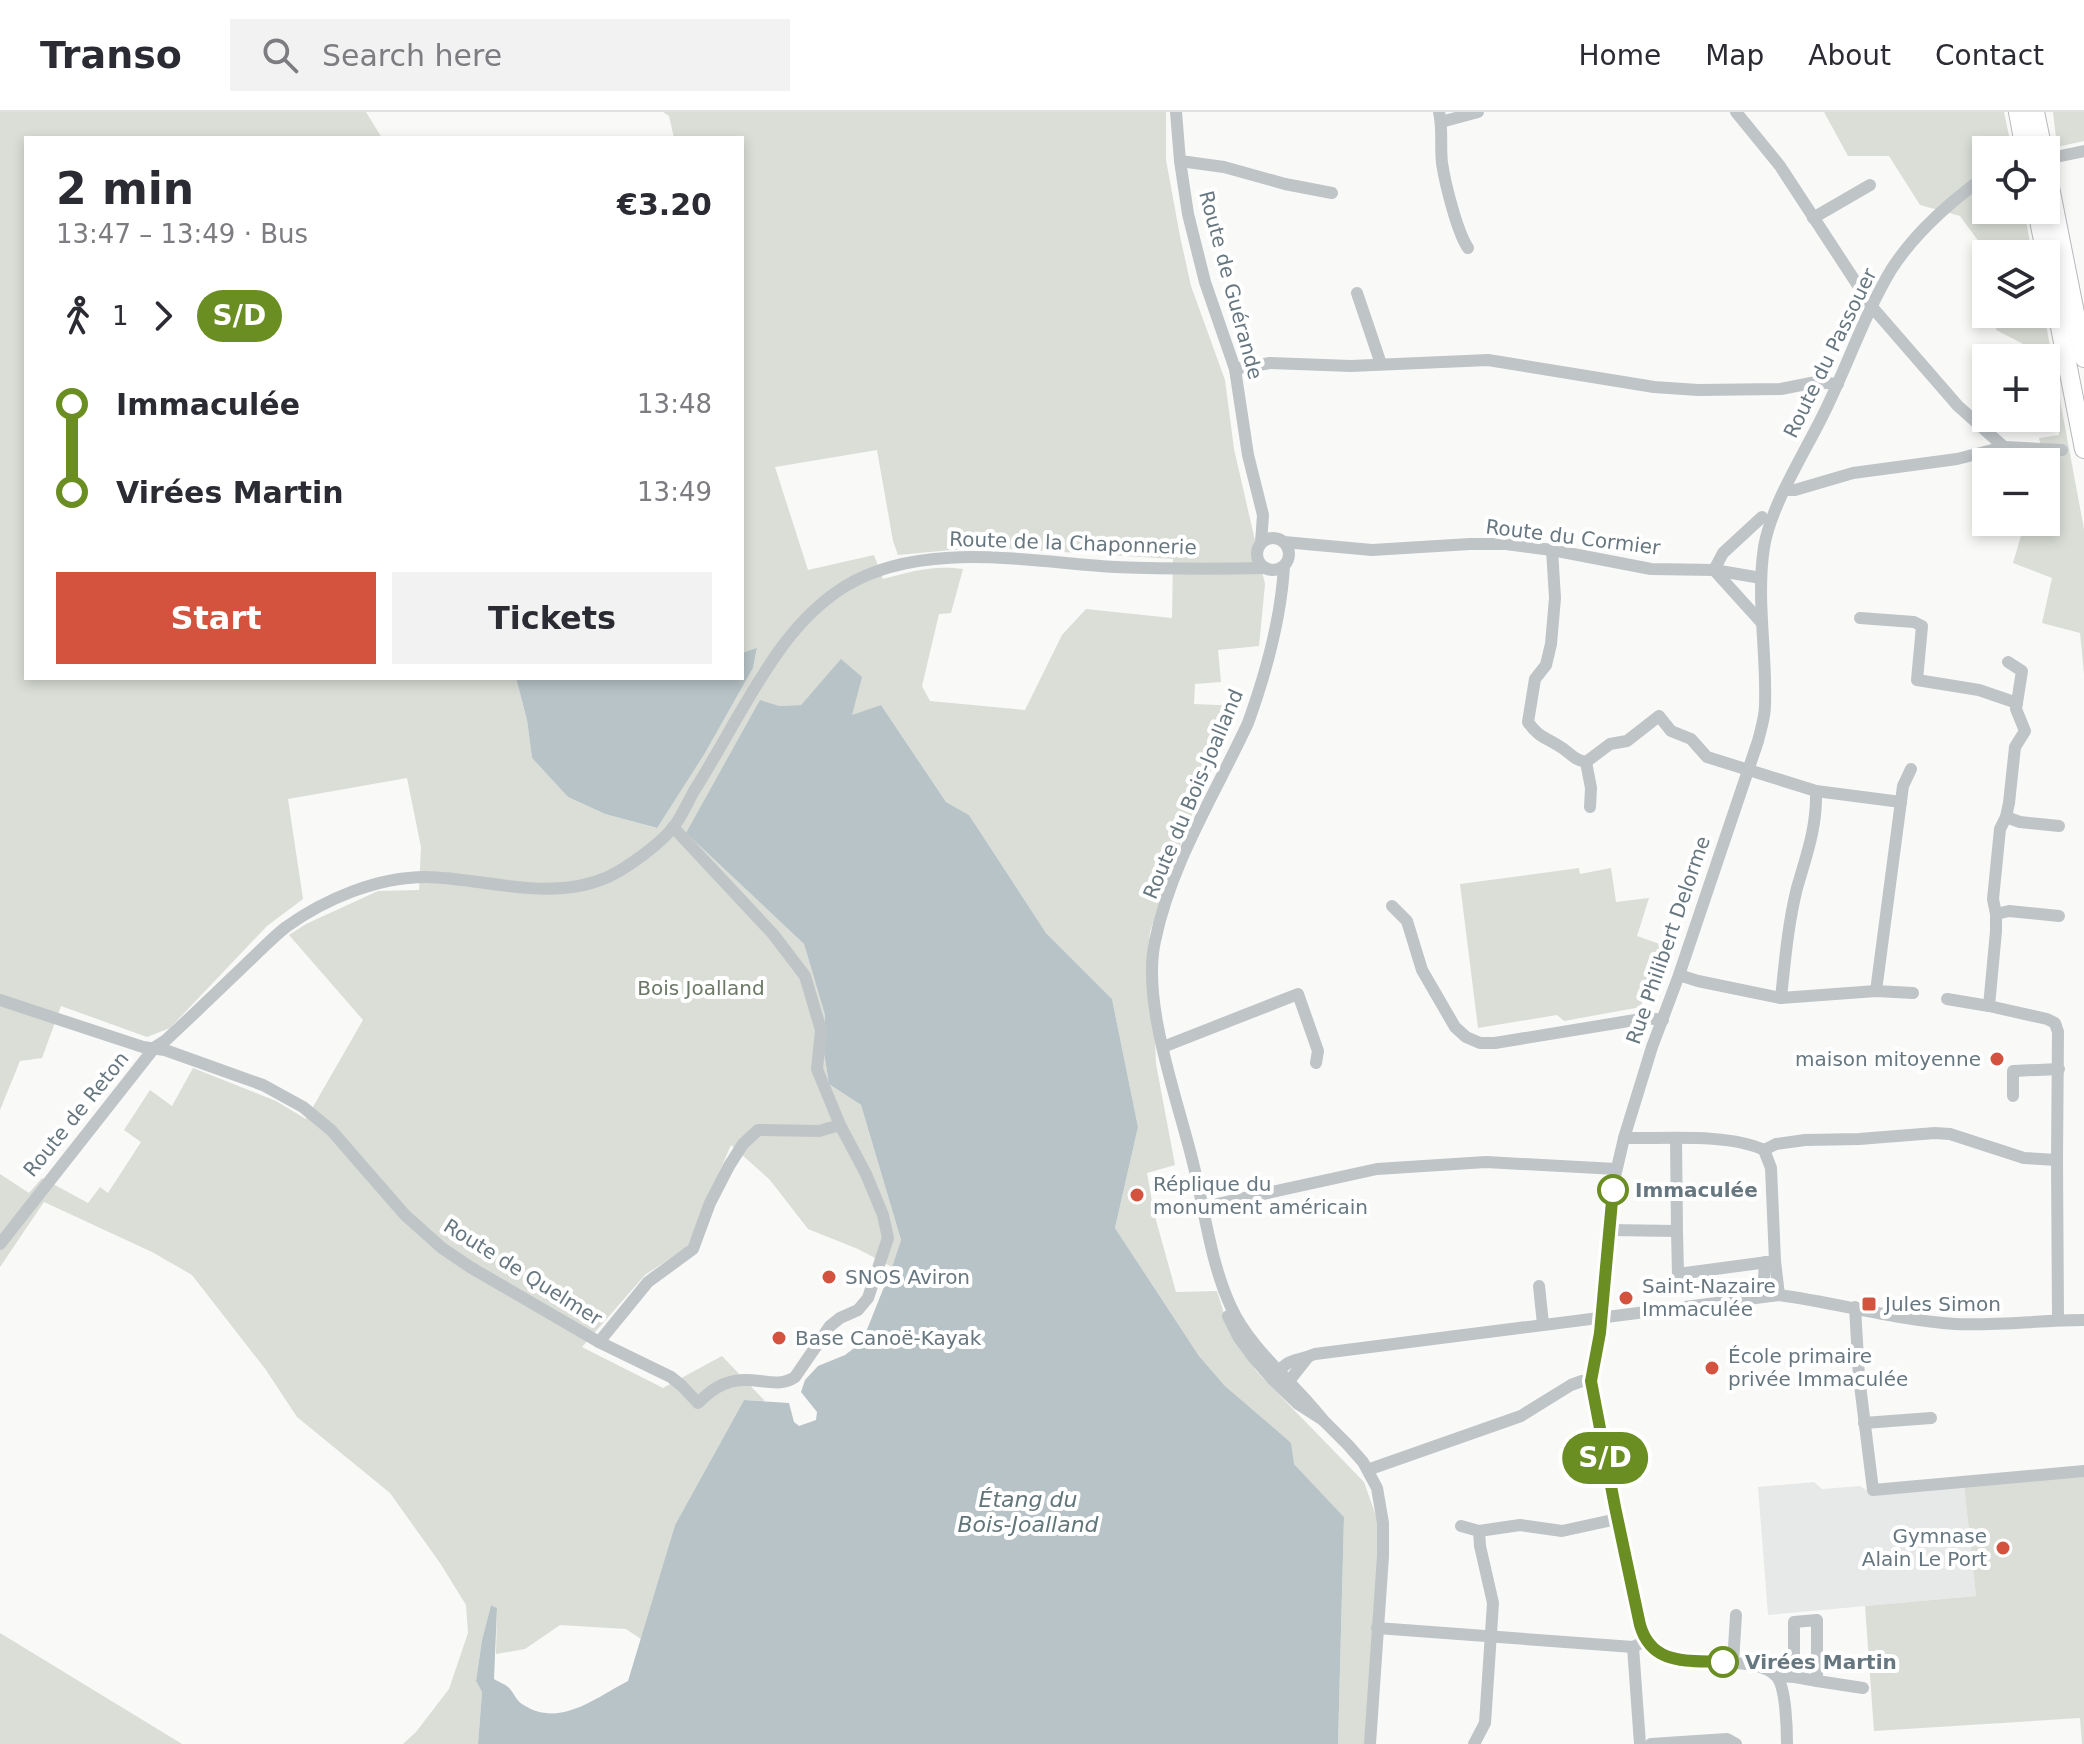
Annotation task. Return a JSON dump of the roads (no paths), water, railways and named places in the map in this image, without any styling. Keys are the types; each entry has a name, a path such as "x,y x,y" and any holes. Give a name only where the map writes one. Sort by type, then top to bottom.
{"highway":[{"path":"2018,112 2029,136"},
{"path":"2034,136 2035,112"},
{"path":"2040,224 2084,449"},
{"path":"2057,224 2084,358"}],"street":[{"name":"Route de Guérande","path":"1176,112 1186,203 1198,257 1235,369 1248,455 1263,515 1259,547"},
{"path":"1468,248 1455,218 1442,163 1440,117 1478,112"},
{"path":"1736,112 1780,166 1872,307 1958,406 2004,447"},
{"path":"2060,156 2084,151"},
{"path":"1180,161 1224,167 1332,193"},
{"path":"1813,218 1870,185"},
{"name":"Route du Passouer","path":"1761,578 1765,544 1775,512 1872,307 1893,268 1926,228 1972,186"},
{"path":"1357,293 1381,364"},
{"path":"1235,369 1270,363 1351,366 1488,360 1654,387 1781,389 1816,382 1838,384"},
{"path":"1785,490 1795,490 1853,473 1957,459 2004,447 2062,450"},
{"name":"Route de Guérande","path":"1263,515 1281,540"},
{"path":"1761,622 1714,570 1723,553 1762,517"},
{"path":"1229,569 1253,557 1267,539 1281,540 1289,550 1286,563"},
{"name":"Route du Cormier","path":"1281,540 1320,547 1372,550 1506,544 1651,569 1714,570 1761,578"},
{"path":"1259,547 1259,561 1268,569 1280,569 1303,552 1320,547"},
{"path":"1552,550 1555,598 1551,644 1546,665 1535,679 1528,722 1539,737 1560,746 1576,760 1586,762 1610,744 1627,741 1659,716 1671,731 1691,739 1707,757 1816,791 1901,802"},
{"name":"Route de la Chaponnerie","path":"155,1047 284,929 311,911 341,897 393,879 427,877 560,889 609,877 638,859 673,827 764,673 798,625 846,586 870,575 937,558 977,557 1117,567 1268,569"},
{"name":"Route du Bois-Joalland","path":"1286,563 1270,653 1248,723 1174,878 1154,942 1152,979 1163,1047 1199,1208 1201,1233 1225,1310 1239,1338 1308,1400 1348,1445 1377,1488 1383,1523 1383,1556 1370,1744"},
{"name":"Route du Bois-Joalland","path":"1268,569 1275,581 1279,607"},
{"name":"Rue Philibert Delorme","path":"1640,1744 1639,1644 1591,1381 1601,1317 1616,1169 1624,1138 1652,1047 1758,741 1765,708 1761,578"},
{"path":"1860,618 1914,622 1922,626 1917,680 1979,690 2017,703"},
{"path":"1989,1006 1996,914 1993,899 2000,829 2006,817 2015,747 2025,731 2016,709 2022,671 2008,662"},
{"path":"1586,762 1591,788 1590,807"},
{"path":"1876,991 1903,786 1911,769"},
{"path":"1781,998 1787,933 1811,843 1816,791"},
{"path":"2006,817 2020,822 2059,826"},
{"path":"599,1342 648,1282 693,1249 717,1191 743,1144 758,1130 819,1131 840,1125 817,1069 821,1030 805,976 773,934 673,827"},
{"path":"1392,906 1407,921 1422,970 1455,1027 1466,1037 1480,1043 1647,1018 1663,1020"},
{"path":"1996,914 2009,911 2059,916"},
{"path":"1679,975 1781,998 1876,991 1913,993"},
{"path":"1163,1047 1298,994 1318,1051 1316,1063"},
{"path":"1947,999 2055,1023 2059,1069 2058,1320"},
{"name":"Route de Quelmer","path":"0,1000 143,1047 155,1047 263,1085 303,1107 331,1130 405,1215 442,1248 599,1342 671,1377 698,1403 714,1387 743,1380 789,1381 795,1377 830,1326 858,1310 868,1298 888,1238 883,1215 866,1174 840,1125"},
{"name":"Route de Reton","path":"0,1244 155,1047"},
{"path":"2013,1096 2013,1071 2059,1069"},
{"name":"Route du Bois-Joalland","path":"1174,1092 1188,1174 1199,1208"},
{"path":"1764,1150 1776,1144 1805,1140 1935,1133 1950,1134 2024,1158 2057,1160"},
{"path":"1624,1138 1708,1139 1753,1145 1764,1150 1771,1168 1770,1262 1763,1296"},
{"path":"1676,1139 1678,1274 1770,1262"},
{"path":"1199,1208 1377,1169 1486,1162 1616,1169"},
{"path":"1609,1230 1677,1231"},
{"path":"1770,1262 1779,1295"},
{"path":"1539,1286 1543,1324"},
{"path":"1258,1355 1301,1357 1779,1295 1903,1318 1956,1324 2084,1320"},
{"path":"1855,1307 1873,1490 2084,1471"},
{"path":"1279,1376 1301,1357"},
{"path":"1369,1472 1521,1416 1571,1385 1591,1381"},
{"path":"1864,1423 1931,1418"},
{"path":"1461,1526 1479,1531 1520,1525 1562,1531 1617,1519"},
{"path":"1474,1744 1485,1723 1493,1603 1479,1531"},
{"path":"1733,1663 1736,1615"},
{"path":"1795,1677 1794,1622 1817,1620 1817,1681"},
{"path":"1377,1628 1639,1644 1676,1659 1745,1664 1777,1676 1863,1688"},
{"path":"1787,1744 1782,1687 1777,1676 1781,1664 1794,1660"},
{"path":"1651,1744 1727,1739 1736,1744"}],"water":[{"path":"757,648 753,668 705,753 657,828 605,814 568,797 532,758 527,720 517,680 744,680 744,652"},
{"name":"Étang du Bois-Joalland","path":"841,659 862,677 852,715 881,705 946,802 969,815 1046,933 1112,999 1138,1127 1115,1228 1199,1356 1225,1386 1291,1443 1294,1464 1344,1517 1338,1744 478,1744 482,1692 476,1681 491,1605 497,1608 494,1679 509,1688 522,1704 536,1711 563,1712 590,1702 628,1681 675,1525 744,1400 789,1403 794,1422 799,1426 816,1420 817,1412 801,1392 805,1380 818,1366 845,1355 862,1342 892,1267 901,1240 861,1105 829,1084 824,1053 825,1015 804,944 686,833 760,700 779,706 801,705"}],"place":[{"name":"maison mitoyenne","path":"1997,1059"},
{"name":"Immaculée","path":"1613,1190"},
{"name":"Réplique du monument américain","path":"1137,1195"},
{"name":"SNOS Aviron","path":"829,1277"},
{"name":"Saint-Nazaire Immaculée","path":"1626,1298"},
{"name":"Jules Simon","path":"1869,1304"},
{"name":"Base Canoë-Kayak","path":"779,1338"},
{"name":"École primaire privée Immaculée","path":"1712,1368"},
{"name":"Gymnase Alain Le Port","path":"2003,1548"},
{"name":"Virées Martin","path":"1723,1662"}],"park label":[{"name":"Bois Joalland","path":"701,988"}]}
